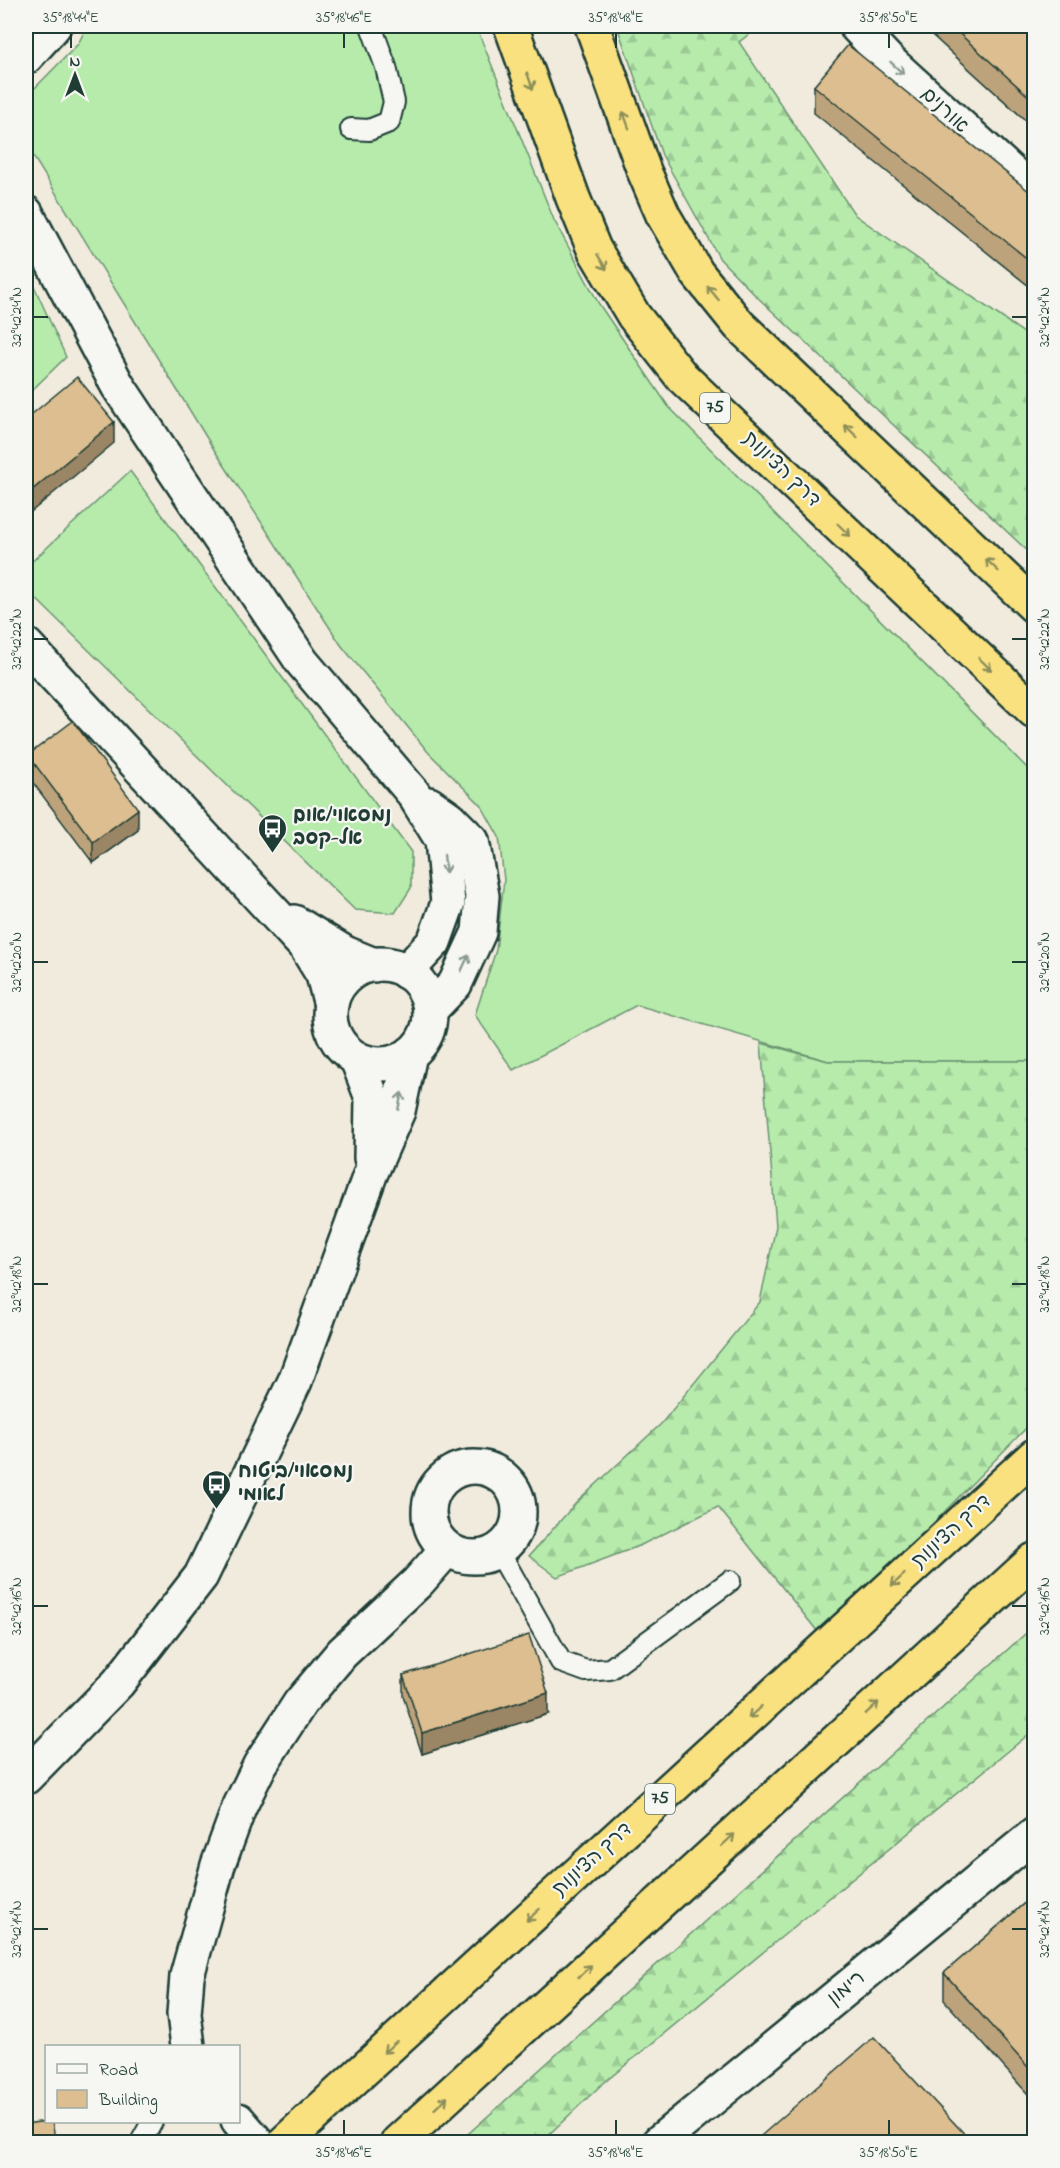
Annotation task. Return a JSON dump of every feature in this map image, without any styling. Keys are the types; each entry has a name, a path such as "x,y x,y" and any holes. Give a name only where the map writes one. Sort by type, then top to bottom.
{"highway":[{"name":"דרך הציונות","path":"511,26 573,198 594,249 634,316 682,377 1035,711"},
{"path":"592,26 644,171 663,215 697,273 739,326 1035,606"},
{"name":"דרך הציונות","path":"285,2142 1035,1456"},
{"path":"398,2142 1035,1560"}],"street":[{"path":"26,57 54,26"},
{"name":"אורנים","path":"856,26 888,60 1035,193"},
{"path":"26,213 118,386 302,662 413,793 442,840 448,903 434,942 406,972"},
{"path":"26,645 306,947 323,975 331,1005 331,1022 335,1036 344,1049 357,1059 372,1064 388,1064 410,1054 424,1038 429,1025 430,1010 426,995 418,982 406,972 391,965 374,965 359,969 345,978 336,991 331,1005"},
{"path":"413,793 449,818 471,841 482,896 479,932 455,984 430,1010"},
{"path":"270,907 345,953 374,965"},
{"path":"26,1777 118,1683 201,1576 295,1381 370,1175 398,1111 410,1054"},
{"path":"357,1059 372,1098 370,1175"},
{"path":"467,1467 484,1467 501,1474 513,1488 520,1504 519,1522 512,1538 498,1550 482,1557 464,1556 447,1549 435,1536 429,1520 429,1502 437,1485 450,1473 467,1467"},
{"path":"188,2045 184,2014 186,1976 218,1865 239,1808 260,1766 300,1703 342,1653 418,1582 447,1549"},
{"name":"רימון","path":"659,2142 1035,1836"},
{"path":"240,2122 257,2142"}],"lane":[{"path":"351,129 369,130 389,122 394,102 386,67 371,26"},
{"path":"498,1550 561,1662 586,1671 610,1669 730,1581"},
{"path":"141,2142 151,2123"}],"green space":[{"path":"87,26 476,26 554,220 599,304 668,406 1034,775 1034,1061 828,1061 637,1005 513,1070 475,1015 496,950 504,880 499,837 481,805 428,752 341,645 213,448 31,153 26,133 26,97 78,44"},
{"path":"617,26 760,26 739,42 855,215 1034,340 1034,557 755,295 720,259 662,155"},
{"path":"26,268 66,357 26,396"},
{"path":"130,471 411,852 411,888 395,913 355,910 26,589 26,567"},
{"path":"761,1043 828,1061 1034,1061 1034,1420 822,1637 718,1507 639,1546 557,1577 529,1556 576,1503 661,1424 760,1302 776,1226"},
{"path":"1034,1626 1034,1730 600,2086 541,2142 459,2142"}],"building":[{"path":"951,26 1035,26 1035,102"},
{"path":"848,45 1035,196 1035,265 814,86"},
{"path":"77,377 114,422 26,495 26,419"},
{"path":"73,721 138,809 93,842 28,755"},
{"path":"529,1635 548,1693 422,1733 403,1675"},
{"path":"1035,1894 1035,2075 944,1973"},
{"path":"874,2037 972,2142 862,2142 859,2139 855,2142 754,2142"},
{"path":"45,2121 52,2123 55,2139 26,2142 26,2124"}],"place":[{"name":"נמסאוי/אום אל-קסב","path":"272,854"},
{"name":"נמסאוי/ביטוח לאומי","path":"217,1510"}]}
